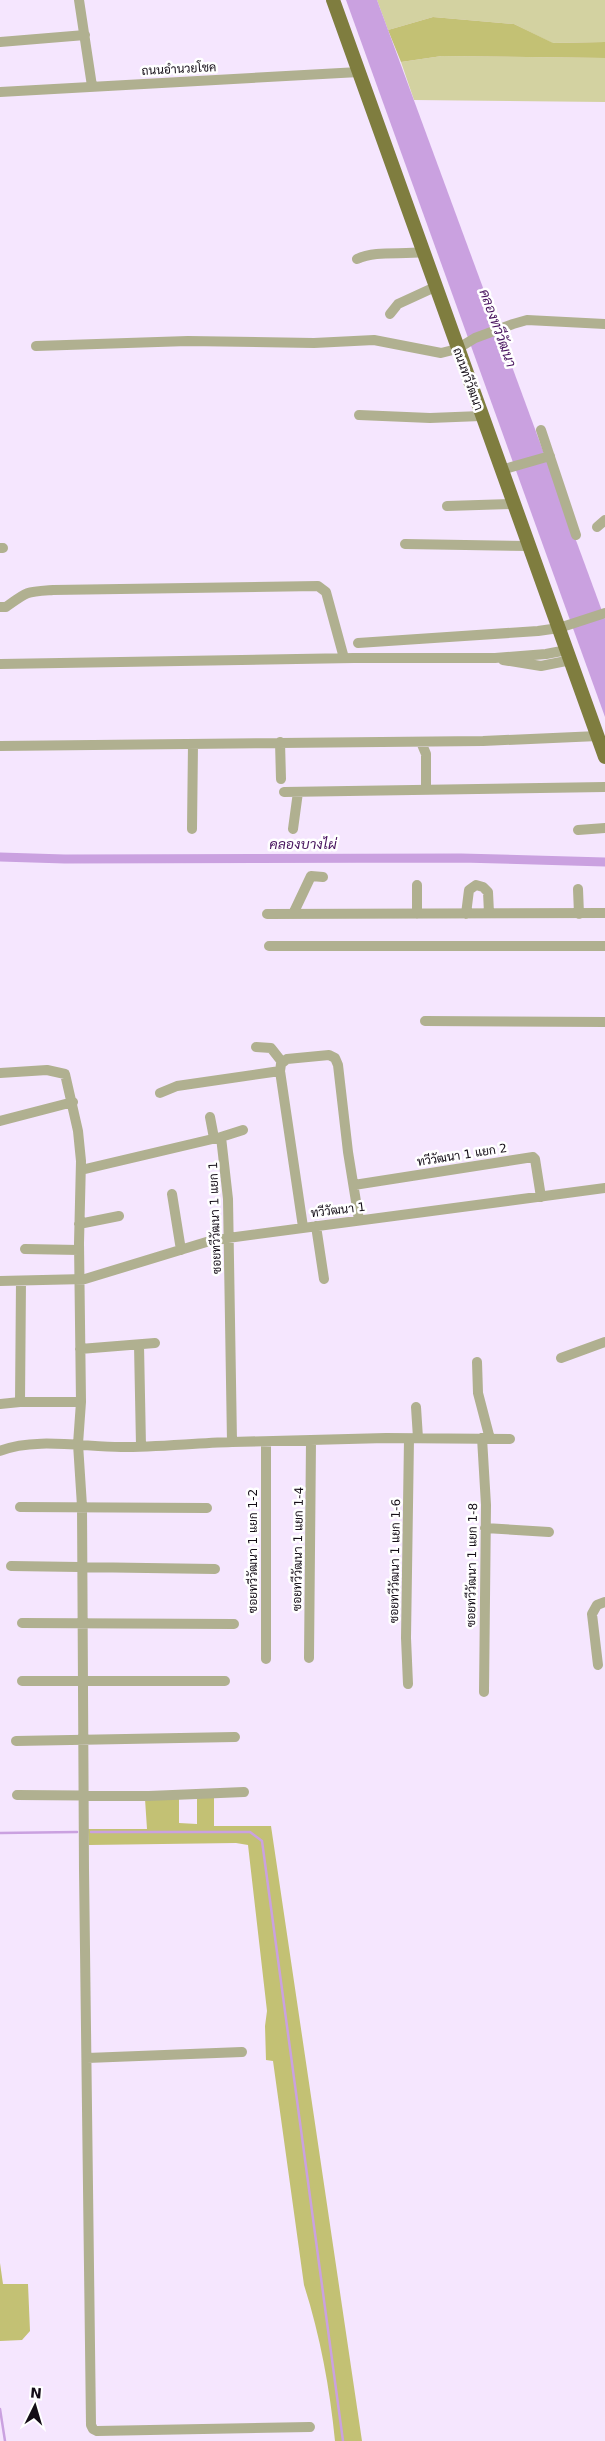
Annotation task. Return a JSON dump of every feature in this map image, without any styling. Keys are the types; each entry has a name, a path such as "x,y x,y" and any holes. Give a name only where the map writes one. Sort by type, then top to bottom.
{"main road":[{"name":"ถนนทวีวัฒนา","path":"333,0 481,416 507,469 514,504 528,546 605,757"}],"street":[{"path":"79,0 92,86"},
{"path":"0,42 85,35"},
{"name":"ถนนอำนวยโชค","path":"0,92 359,72"},
{"path":"357,258 366,255 405,255 423,252"},
{"path":"390,314 398,304 435,287"},
{"path":"36,346 188,341 314,343 374,340 395,343 434,353 457,349 475,338 527,320 605,324"},
{"path":"359,416 430,418 481,416"},
{"path":"541,430 576,535"},
{"path":"507,469 550,456"},
{"path":"447,506 514,504"},
{"path":"597,527 605,520"},
{"path":"404,544 528,546"},
{"path":"0,607 6,607 20,594 37,591 318,586 326,592 344,658"},
{"path":"358,643 559,628 605,613"},
{"path":"0,664 344,658 495,658 516,664 541,666 569,655"},
{"path":"0,746 421,742 598,736"},
{"path":"280,742 281,779"},
{"path":"421,742 426,754 426,789"},
{"path":"192,829 193,744"},
{"path":"284,792 605,787"},
{"path":"293,829 298,792"},
{"path":"578,830 605,828"},
{"path":"293,914 311,876 323,877"},
{"path":"417,885 418,914"},
{"path":"466,914 471,886 483,887 488,892 489,913"},
{"path":"578,889 579,914"},
{"path":"267,914 605,913"},
{"path":"269,946 605,946"},
{"path":"425,1021 605,1022"},
{"path":"256,1047 271,1048 281,1066 303,1227"},
{"path":"160,1092 182,1085 281,1066 287,1059 320,1056 335,1058 338,1065 358,1220"},
{"path":"0,1073 46,1070 65,1074 78,1130 81,1170 79,1224 81,1402 78,1444 82,1506 83,1796 93,2429 310,2427"},
{"path":"0,1121 72,1102"},
{"name":"ซอยทวีวัฒนา 1 แยก 1","path":"210,1117 218,1137 226,1172 229,1238 232,1442"},
{"path":"81,1170 243,1130"},
{"name":"ทวีวัฒนา 1 แยก 2","path":"354,1185 533,1157 536,1164 541,1197"},
{"name":"ทวีวัฒนา 1","path":"0,1281 64,1281 85,1279 181,1250 229,1238 605,1188"},
{"path":"172,1194 181,1250"},
{"path":"79,1224 119,1216"},
{"path":"316,1226 324,1279"},
{"path":"25,1249 79,1250"},
{"path":"20,1402 22,1281"},
{"path":"561,1358 605,1342"},
{"path":"80,1349 155,1343"},
{"path":"139,1345 141,1446"},
{"name":"ซอยทวีวัฒนา 1 แยก 1-8","path":"477,1362 478,1393 486,1438 484,1453 484,1692"},
{"path":"0,1404 20,1402 81,1402"},
{"name":"ซอยทวีวัฒนา 1 แยก 1-6","path":"408,1684 406,1638 413,1438 416,1407"},
{"path":"0,1451 12,1446 78,1444 121,1447 232,1442 510,1438"},
{"name":"ซอยทวีวัฒนา 1 แยก 1-4","path":"309,1658 312,1441"},
{"name":"ซอยทวีวัฒนา 1 แยก 1-2","path":"266,1442 266,1659"},
{"path":"20,1507 207,1508"},
{"path":"485,1528 549,1532"},
{"path":"11,1566 215,1569"},
{"path":"598,1665 592,1614 597,1605 605,1602"},
{"path":"22,1622 234,1624"},
{"path":"22,1681 225,1681"},
{"path":"16,1740 235,1737"},
{"path":"17,1795 83,1796 244,1792"},
{"path":"87,2058 242,2052"}],"green space":[{"path":"377,0 605,0 605,42 552,43 514,24 433,17 388,30"},
{"path":"442,56 605,58 605,102 414,100 401,62"}],"shaded area":[{"path":"346,0 377,0 605,619 605,717"},
{"path":"433,17 514,24 553,43 605,42 605,58 442,56 401,62 388,30"},
{"path":"197,1797 214,1797 214,1826 271,1826 362,2441 335,2441 324,2362 304,2285 273,2061 266,2060 265,2026 267,2011 248,1845 236,1843 89,1845 88,1829 147,1829 145,1799 179,1798 179,1823 197,1824"},
{"path":"0,2263 3,2284 28,2284 30,2331 22,2340 0,2341"}],"waterway":[{"name":"คลองบางไผ่","path":"0,857 65,859 461,858 605,862"},
{"path":"0,1833 77,1832"},
{"path":"91,1832 250,1832 262,1841 343,2441"},
{"path":"0,2409 5,2441"}],"water label":[{"name":"คลองทวีวัฒนา","path":"498,328"}]}
